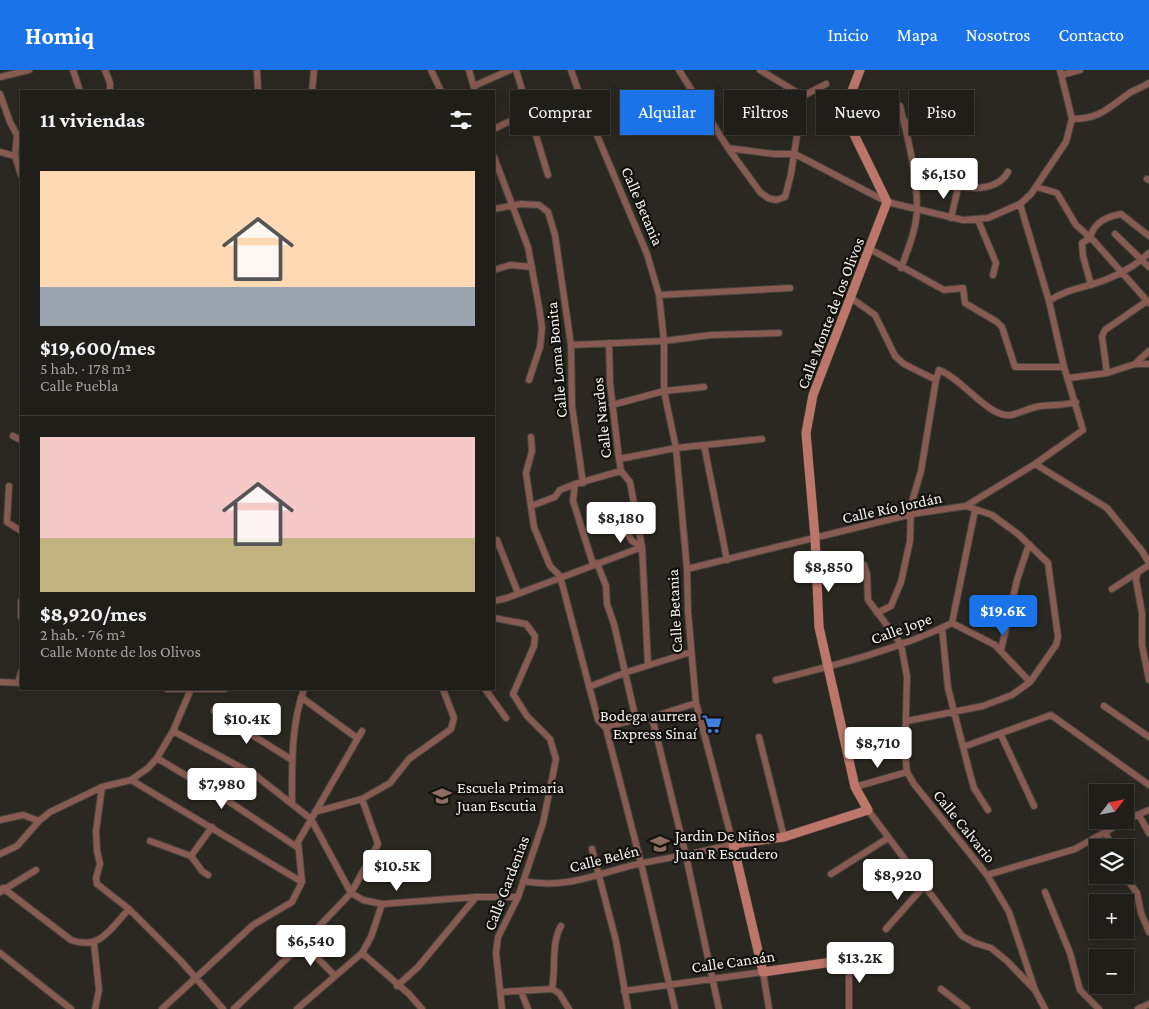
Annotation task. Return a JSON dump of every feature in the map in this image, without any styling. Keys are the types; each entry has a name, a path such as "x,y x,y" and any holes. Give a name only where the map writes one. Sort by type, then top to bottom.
{"street":[{"path":"1,74 29,70"},
{"path":"74,70 80,90"},
{"path":"105,70 110,83 110,90"},
{"path":"257,70 258,90"},
{"path":"312,90 314,70"},
{"path":"431,70 441,90"},
{"path":"469,70 474,89 510,70"},
{"path":"516,70 522,90"},
{"name":"Calle Betania","path":"572,70 578,90 647,254 659,295 664,341 664,391 676,448 688,569 691,652 696,703 733,844 763,972 769,1009"},
{"path":"679,70 728,148 760,192 768,198 776,200 784,197 797,135"},
{"path":"760,70 793,90"},
{"path":"860,70 850,96 846,118 887,202"},
{"path":"728,148 774,154 794,154 887,202 951,218 978,220 1020,204 1037,187 1066,142 1072,119 1061,73 1080,70"},
{"path":"1072,119 1086,119 1096,116 1149,83"},
{"path":"806,94 826,84"},
{"path":"0,94 10,122 19,134 16,156 20,171"},
{"path":"900,106 914,176 917,209 915,224 902,268"},
{"path":"495,128 510,121"},
{"path":"904,122 909,123"},
{"path":"535,135 548,175"},
{"path":"0,152 16,156"},
{"path":"495,159 514,205 532,267 542,328 540,347 529,380"},
{"path":"914,176 958,188 995,184 1005,178 1008,172"},
{"path":"1037,187 1057,193 1076,225 1148,302 1105,330 1102,336 1108,373"},
{"path":"951,218 958,188"},
{"name":"Calle Monte de los Olivos","path":"887,202 813,395 806,433 816,537 819,627 855,787 868,810 962,936 991,948 1035,990 1045,1009"},
{"name":"Calle Loma Bonita","path":"514,205 530,204 545,207 555,235 571,345 572,406 583,483"},
{"path":"878,613 891,606 901,582 910,541 911,504 921,471 939,370 950,374 976,398 1000,414 1010,415 1041,406 1067,405 1076,402 1064,367 1049,301 1020,204"},
{"path":"495,209 514,205"},
{"path":"1091,285 1083,256 1082,243 1090,238 1095,226 1104,219 1121,214 1149,236"},
{"path":"978,220 996,263 993,275"},
{"path":"1115,234 1149,267"},
{"path":"870,249 944,290 962,286 965,303 998,322 1002,327 1015,367 1064,367"},
{"path":"1049,301 1059,294 1091,285 1121,272 1142,260 1149,252"},
{"path":"495,270 510,265 532,267"},
{"path":"659,295 790,288"},
{"path":"851,298 875,315 890,348 904,364 936,380"},
{"path":"571,345 664,341 711,335 778,334"},
{"name":"Calle Nardos","path":"609,343 612,405 618,459 621,472 630,482 642,547 648,665"},
{"path":"1135,364 1149,351"},
{"path":"1069,378 1108,373 1135,364 1149,364"},
{"path":"612,405 664,391 704,387"},
{"name":"Calle Río Jordán","path":"688,569 912,514 966,506 1035,464 1083,430 1076,402"},
{"path":"13,436 20,440"},
{"path":"531,437 532,451 526,473 534,527 550,566 560,576 589,687 604,726 641,863 671,984 675,1009"},
{"path":"618,459 676,448 762,439"},
{"path":"704,445 727,560"},
{"path":"1035,464 1108,508 1142,551 1149,564 1137,575 1112,589"},
{"path":"531,506 555,497 560,490 575,484 621,472"},
{"path":"575,484 573,501 595,563 606,586 607,604 614,624 636,720"},
{"path":"9,486 7,522 20,530"},
{"path":"907,721 983,706 1012,695 1030,682 1056,645 1058,637 1048,563 1029,544 992,516 966,506"},
{"name":"Calle Jope","path":"776,680 828,667 901,644 952,623 975,510"},
{"path":"621,522 632,541 642,547"},
{"path":"497,540 518,593"},
{"path":"1001,650 1017,580 1029,544"},
{"path":"495,601 642,547"},
{"name":"Calle Calvario","path":"864,565 868,600 901,644 907,677 905,752 907,772 914,784 986,875 1009,912 1035,990"},
{"path":"1137,575 1136,580 1142,612 1142,645 1149,680"},
{"name":"Calle Gardenias","path":"495,618 526,624 535,636 534,646 513,694 527,716 550,739 556,759 543,823 518,898 498,936 496,953 502,1009"},
{"path":"952,623 1001,650 1030,682"},
{"path":"942,628 948,688 954,712 974,788 988,810"},
{"path":"589,687 624,673 691,652"},
{"path":"0,682 20,683"},
{"path":"0,854 16,846 50,812 102,787 131,780 148,768 157,758 173,731 191,690"},
{"path":"292,802 292,760 300,697 304,690"},
{"path":"315,812 362,799 390,783 409,759 451,729 454,718 443,690"},
{"path":"486,690 506,718"},
{"path":"300,697 357,738"},
{"path":"604,726 652,717 696,703"},
{"path":"1104,706 1149,737"},
{"path":"214,711 292,760"},
{"path":"963,747 1001,735 1052,715 1149,785"},
{"path":"652,717 686,856 719,1009"},
{"path":"162,1009 253,925 292,902 302,882 296,846 362,730"},
{"path":"173,731 254,775 292,802 311,819 351,892 363,900 382,904 476,897 518,898"},
{"path":"1001,735 1034,806"},
{"path":"759,737 784,837"},
{"path":"157,758 225,799 296,846"},
{"path":"855,787 907,772"},
{"path":"131,780 302,882"},
{"path":"102,787 96,831 96,851 100,864 97,884 129,909 223,1009"},
{"path":"234,1009 303,943 351,892 378,844 362,799"},
{"name":"Calle Belén","path":"523,881 558,885 641,863 686,856 733,844 784,837 868,810"},
{"path":"1134,816 1140,815 1149,810"},
{"path":"0,820 23,815 39,821"},
{"path":"1140,815 1149,833"},
{"path":"191,856 212,827"},
{"path":"986,875 1075,849 1109,829"},
{"path":"1105,832 1108,839"},
{"path":"831,874 888,838"},
{"path":"150,841 191,856 202,871 208,875"},
{"path":"592,849 616,941 628,1009"},
{"path":"370,859 414,861"},
{"path":"36,870 2,890 71,940 82,944 94,943 102,938 129,909"},
{"path":"1130,884 1137,893 1141,913 1149,932"},
{"path":"886,929 924,886"},
{"path":"1045,892 1070,953 1080,990 1100,1009"},
{"path":"397,986 418,967 476,897"},
{"path":"297,1009 334,975 362,953 367,946 382,904"},
{"path":"552,989 555,970 555,941 561,926"},
{"path":"94,943 99,990 95,1009"},
{"path":"303,943 334,975"},
{"path":"0,953 71,1009"},
{"path":"362,953 397,986 409,994 422,1009"},
{"name":"Calle Canaán","path":"624,991 839,962 846,965"},
{"path":"846,965 849,973 849,1009"},
{"path":"501,992 552,989 559,993 569,1009"},
{"path":"941,989 967,1009"},
{"path":"520,992 528,1009"},
{"path":"1138,1009 1149,1004"}],"place":[{"name":"Bodega aurrera Express Sinaí","path":"712,724"},
{"name":"Escuela Primaria Juan Escutia","path":"442,796"},
{"name":"Jardin De Niños Juan R Escudero","path":"660,844"}]}
